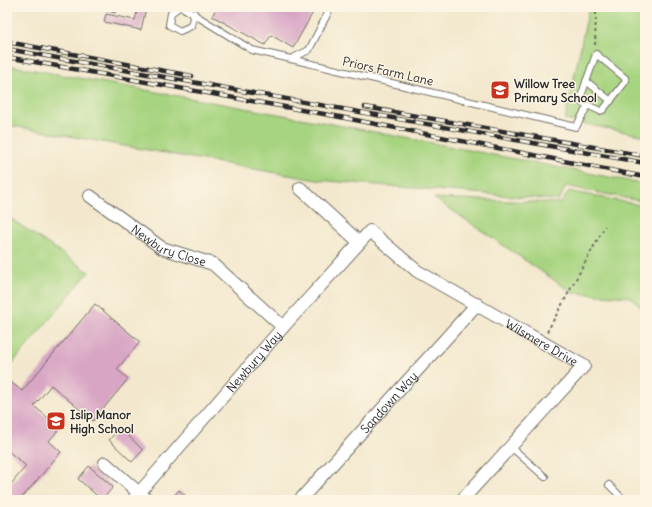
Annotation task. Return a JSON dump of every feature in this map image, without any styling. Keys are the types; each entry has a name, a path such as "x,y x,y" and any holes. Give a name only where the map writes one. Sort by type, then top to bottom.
{"street":[{"path":"300,188 359,242"},
{"name":"Newbury Close","path":"90,196 162,248 213,264 283,328"},
{"name":"Newbury Way","path":"105,463 140,498 283,328 370,231"},
{"name":"Wilsmere Drive","path":"370,231 418,271 584,366 462,500"},
{"name":"Sandown Way","path":"300,500 477,304"}],"lane":[{"path":"181,7 171,13 169,25 180,32 191,26 194,13"},
{"name":"Priors Farm Lane","path":"181,7 194,13 252,50 290,60 576,127 587,107"},
{"path":"290,60 309,50 331,7"},
{"path":"596,54 625,78 625,84 611,101 600,111 587,107 581,102 580,98 596,54"},
{"path":"586,81 611,101"},
{"path":"510,446 545,477"},
{"path":"609,485 624,500"}],"path":[{"path":"596,54 596,12 598,7"},
{"path":"542,342 605,226"}],"green space":[{"path":"589,7 645,7 645,136 565,120"},
{"path":"7,65 333,124 645,184 645,202 566,186 559,200 316,180 7,125"},
{"path":"569,191 645,206 645,312 631,297 573,293 434,198 561,203"},
{"path":"7,216 89,272 7,370"}],"building":[{"path":"93,7 117,7 115,13"},
{"path":"138,7 146,8 141,30 104,22 106,14 135,20"},
{"path":"217,7 316,7 293,48 271,35 265,45 212,16"},
{"path":"95,304 140,342 117,369 128,379 93,421 51,385 34,406 60,428 49,441 61,452 20,500 14,500 7,494 7,489 26,466 7,450 7,379 22,391"},
{"path":"120,428 143,450 132,462 109,440"},
{"path":"89,466 113,487 102,500 78,479"},
{"path":"179,490 190,500 170,500"}],"railway":[{"path":"7,42 192,76"},
{"path":"7,49 645,163"},
{"path":"7,57 335,116 645,177"},
{"path":"365,107 645,156"}],"place":[{"name":"Willow Tree Primary School","path":"500,90"},
{"name":"Islip Manor High School","path":"56,421"}]}
